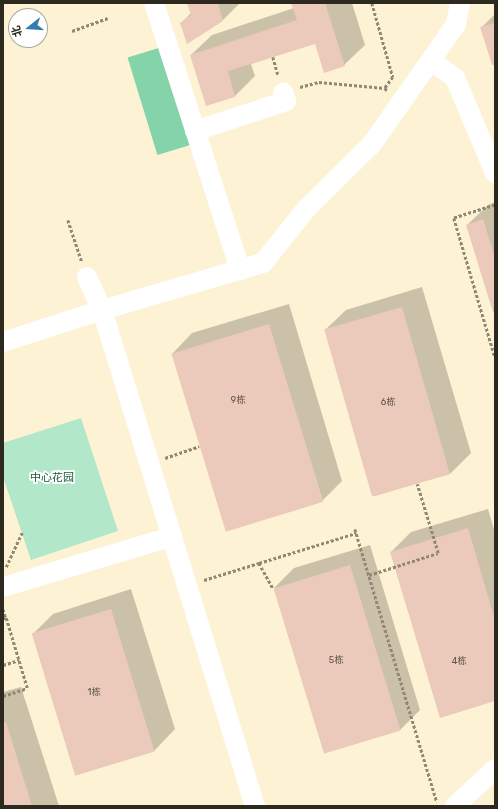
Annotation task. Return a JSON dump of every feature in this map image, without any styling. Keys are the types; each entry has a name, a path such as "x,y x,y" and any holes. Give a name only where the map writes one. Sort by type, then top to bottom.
{"street":[{"path":"154,3 240,270"},
{"path":"3,342 102,310 263,262 307,208 372,144 399,104 431,62 456,24 460,3"},
{"path":"431,62 455,78 495,173"},
{"path":"195,131 286,101 284,92"},
{"path":"86,277 102,310 255,806"},
{"path":"3,587 171,537"},
{"path":"455,806 495,769"}],"path":[{"path":"372,3 393,77 385,88"},
{"path":"72,31 108,18"},
{"path":"284,92 319,82 385,88 399,104"},
{"path":"495,205 454,218 495,358"},
{"path":"68,220 86,277"},
{"path":"150,464 198,446"},
{"path":"369,575 438,553 417,484"},
{"path":"355,529 438,806"},
{"path":"3,574 22,533"},
{"path":"187,585 356,533"},
{"path":"259,563 273,588"},
{"path":"3,609 4,618 27,688 3,696"},
{"path":"3,665 19,660"}],"green space":[{"path":"162,47 192,145 157,155 128,58"},
{"name":"中心花园","path":"81,418 118,531 31,560 3,477 3,443"}],"building":[{"path":"187,3 218,3 223,21 187,44 180,23 191,15"},
{"path":"291,3 325,3 345,66 324,73 315,44 228,71 235,97 206,106 190,55 297,20"},
{"path":"495,23 495,64 492,65 480,27"},
{"path":"483,219 495,258 495,308 492,309 466,225"},
{"path":"402,307 450,474 372,497 324,329"},
{"path":"269,324 323,502 226,532 171,354"},
{"path":"468,528 495,620 495,701 440,718 390,552"},
{"path":"350,565 401,730 324,754 273,588"},
{"path":"111,609 155,751 75,776 32,633"},
{"path":"3,722 6,722 32,806 3,806"}]}
